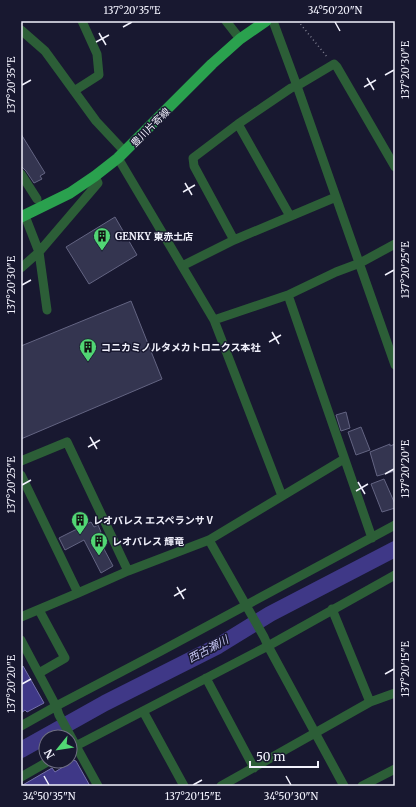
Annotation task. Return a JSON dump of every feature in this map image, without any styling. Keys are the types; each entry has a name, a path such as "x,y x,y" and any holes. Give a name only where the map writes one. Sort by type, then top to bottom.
{"main road":[{"name":"豊川片寄線","path":"23,216 70,192 95,176 122,155 212,64 240,39 266,21"}],"street":[{"path":"74,91 99,74 96,54 82,21"},
{"path":"226,21 240,39"},
{"path":"273,21 395,365"},
{"path":"21,30 45,51 122,155 182,266 214,320 282,496"},
{"path":"234,240 194,166 194,158 238,124 290,88 297,86 334,64 395,167"},
{"path":"238,124 290,216"},
{"path":"21,174 37,199"},
{"path":"21,268 39,252 98,183 95,176"},
{"path":"182,266 234,240 336,197"},
{"path":"23,216 39,252 47,310"},
{"path":"214,320 288,295 336,272 360,263 395,244"},
{"path":"288,295 372,538"},
{"path":"21,461 67,442 128,571"},
{"path":"21,617 78,594 128,571 209,540 344,459"},
{"path":"21,475 78,594"},
{"path":"21,726 58,710 167,648 248,609 395,525"},
{"path":"209,540 344,786"},
{"path":"78,744 206,678 266,642 394,578"},
{"path":"332,609 370,702"},
{"path":"39,610 65,658 39,673"},
{"path":"21,640 67,729"},
{"path":"206,678 254,768"},
{"path":"221,786 370,702 395,693"},
{"path":"143,711 184,786"},
{"path":"78,755 98,786"},
{"path":"21,777 38,767"},
{"path":"362,786 395,769"}],"path":[{"path":"298,21 334,64"}],"shaded area":[{"path":"23,666 44,703 27,712 25,710 21,713 21,667"},
{"path":"78,765 90,786 21,786 50,769 53,769 55,772 60,769 78,769"}],"building":[{"path":"21,134 45,173 40,176 42,179 34,183 21,166"},
{"name":"GENKY 東赤土店","path":"115,217 137,255 89,284 66,247"},
{"name":"コニカミノルタメカトロニクス本社","path":"131,301 162,379 21,439 21,346"},
{"path":"346,412 350,428 341,431 336,415"},
{"path":"361,427 370,450 356,455 348,432"},
{"path":"390,444 390,446 395,444 395,471 377,476 370,452"},
{"path":"384,479 395,504 395,508 382,512 371,484"},
{"path":"91,522 94,527 98,525 101,532 96,534 113,566 101,573 84,540 65,550 59,538"}],"waterway":[{"name":"西古瀬川","path":"21,750 105,703 218,646 270,614 395,549"}],"place":[{"name":"GENKY 東赤土店","path":"102,251"},
{"name":"コニカミノルタメカトロニクス本社","path":"88,362"},
{"name":"レオパレス エスペランサⅤ","path":"80,535"},
{"name":"レオパレス 輝竜","path":"99,556"}]}
